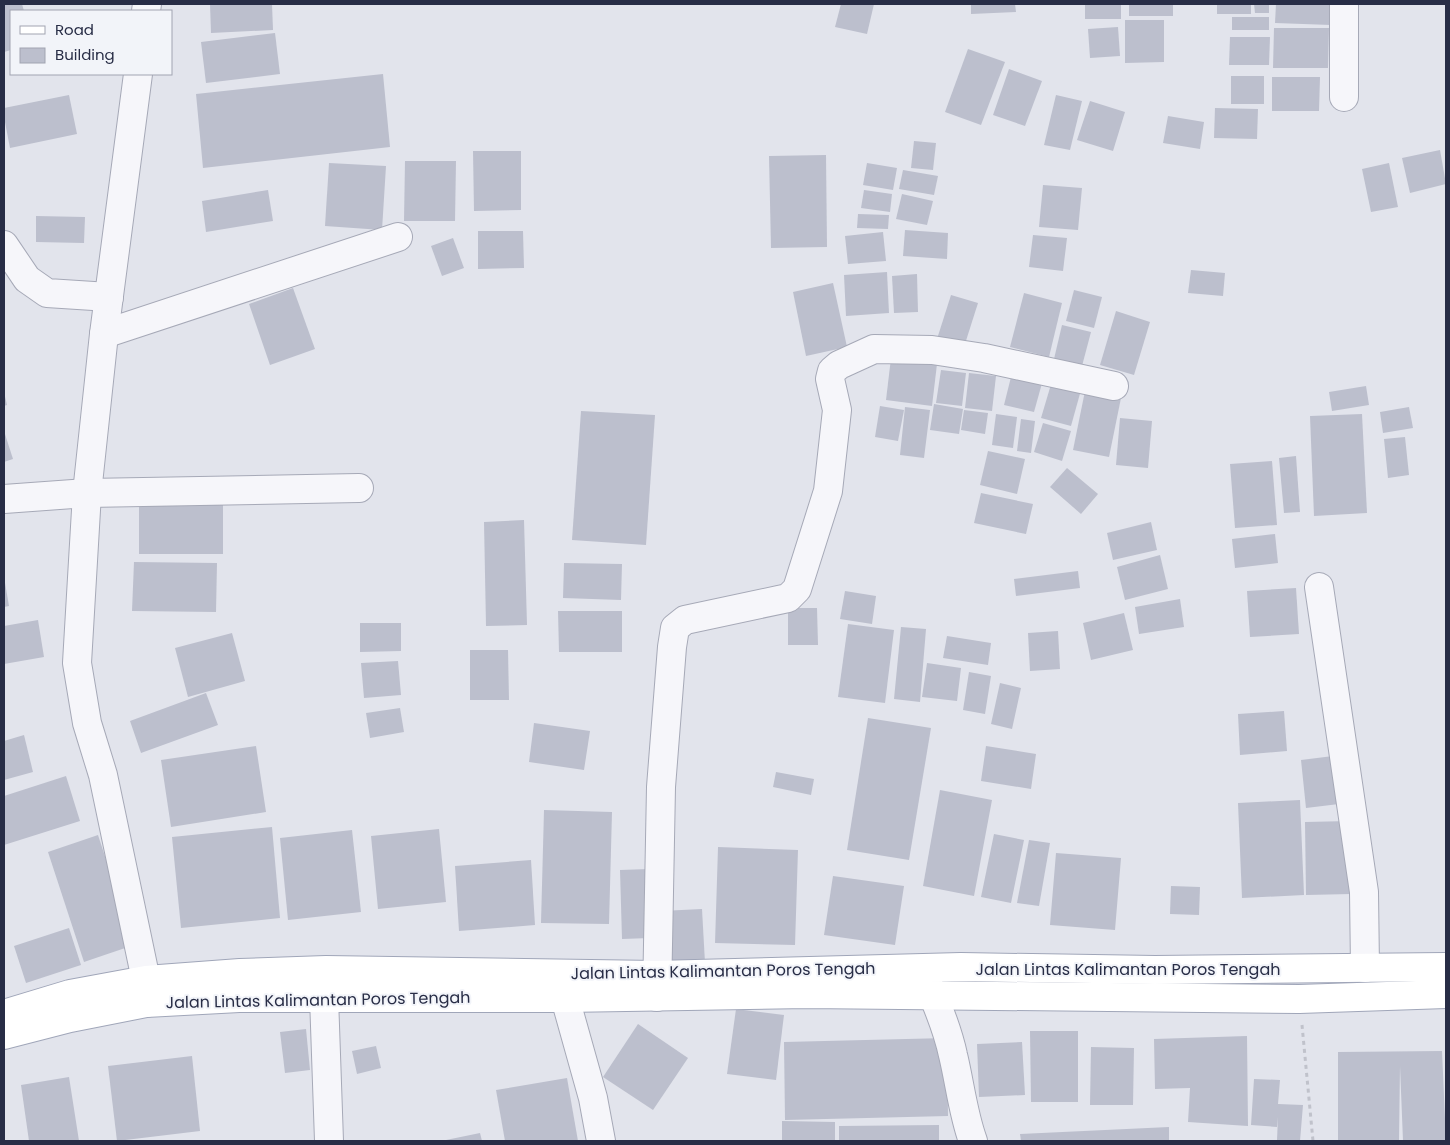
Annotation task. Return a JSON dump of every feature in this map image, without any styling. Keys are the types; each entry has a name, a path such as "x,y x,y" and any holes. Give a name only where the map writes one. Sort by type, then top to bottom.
{"main road":[{"name":"Jalan Lintas Kalimantan Poros Tengah","path":"4,1014 70,994 146,991 239,998 566,998 657,986 921,968 1155,970 1446,967"},
{"name":"Jalan Lintas Kalimantan Poros Tengah","path":"4,1035 70,1018 146,991 240,973 326,970 807,994 1299,998 1446,994"}],"street":[{"path":"1344,4 1344,97"},
{"path":"138,75 104,334 87,493 77,663 87,723 103,774 146,991"},
{"path":"104,334 398,237"},
{"path":"4,245 27,279 47,293 109,297"},
{"path":"657,986 661,787 675,628 685,620 788,598 797,590 828,491 830,479 837,410 830,379 832,371 839,365 874,349 932,350 984,358 1114,386"},
{"path":"4,499 87,493 359,488"},
{"path":"1319,587 1364,892 1365,968"},
{"path":"921,968 943,1020 953,1054 973,1141"},
{"path":"324,997 329,1141"},
{"path":"566,998 593,1098 601,1141"}],"path":[{"path":"1299,998 1313,1141"}],"building":[{"path":"4,4 22,4 24,10 10,10 10,50 4,52"},
{"path":"210,4 272,4 273,30 211,33"},
{"path":"841,4 874,4 867,34 835,27"},
{"path":"971,4 1015,4 1016,12 971,14"},
{"path":"1085,4 1121,4 1121,19 1085,19"},
{"path":"1129,4 1173,4 1173,16 1129,16"},
{"path":"1217,4 1251,4 1251,14 1217,14"},
{"path":"1254,4 1269,4 1269,13 1255,13"},
{"path":"1276,4 1332,4 1331,25 1275,23"},
{"path":"1232,17 1269,17 1269,30 1232,30"},
{"path":"1125,20 1164,20 1164,62 1125,63"},
{"path":"1118,27 1120,56 1090,58 1088,29"},
{"path":"1274,28 1329,28 1328,68 1273,68"},
{"path":"275,33 280,74 206,83 201,42"},
{"path":"1230,37 1270,37 1269,65 1229,65"},
{"path":"968,49 1005,62 981,125 945,112"},
{"path":"1009,69 1042,81 1025,126 993,115"},
{"path":"383,74 390,147 203,168 196,94"},
{"path":"1231,76 1264,76 1264,104 1231,104"},
{"path":"1272,77 1320,77 1319,111 1272,111"},
{"path":"69,95 77,134 10,148 4,108"},
{"path":"1056,95 1082,101 1070,150 1044,145"},
{"path":"1090,101 1125,112 1113,151 1077,140"},
{"path":"1215,108 1258,109 1257,139 1214,138"},
{"path":"1168,116 1204,122 1200,149 1163,143"},
{"path":"914,141 936,143 933,170 911,168"},
{"path":"1440,150 1446,184 1410,193 1402,158"},
{"path":"473,151 521,151 521,210 474,211"},
{"path":"826,155 827,247 771,248 769,156"},
{"path":"405,161 456,161 455,221 404,221"},
{"path":"329,163 386,166 382,230 325,226"},
{"path":"867,163 897,168 893,190 863,185"},
{"path":"1389,163 1398,207 1371,212 1362,169"},
{"path":"903,170 938,176 934,195 899,189"},
{"path":"1043,185 1082,188 1078,230 1039,227"},
{"path":"268,190 273,221 206,232 202,201"},
{"path":"864,190 892,194 890,212 861,208"},
{"path":"902,194 933,201 927,225 896,219"},
{"path":"858,214 889,215 888,229 857,228"},
{"path":"36,216 85,217 84,243 36,242"},
{"path":"905,230 948,233 947,259 903,256"},
{"path":"478,231 523,231 524,268 478,269"},
{"path":"883,232 886,261 848,264 845,236"},
{"path":"1033,235 1067,238 1063,271 1029,267"},
{"path":"453,238 464,268 442,276 431,246"},
{"path":"1191,270 1225,273 1223,296 1188,293"},
{"path":"887,272 889,313 846,316 844,275"},
{"path":"917,274 918,312 894,313 892,276"},
{"path":"833,283 847,347 806,356 793,292"},
{"path":"293,288 315,349 270,365 249,304"},
{"path":"1074,290 1102,297 1094,328 1066,321"},
{"path":"1024,293 1062,303 1049,357 1010,347"},
{"path":"951,295 978,303 964,347 937,339"},
{"path":"1116,311 1150,322 1134,375 1100,365"},
{"path":"1062,325 1091,332 1082,366 1054,359"},
{"path":"891,358 937,364 932,406 886,400"},
{"path":"1013,369 1044,376 1034,412 1004,405"},
{"path":"941,370 966,373 962,406 936,403"},
{"path":"969,373 996,376 992,411 965,408"},
{"path":"1052,381 1081,390 1071,426 1041,418"},
{"path":"1086,386 1122,393 1109,457 1073,450"},
{"path":"1366,386 1369,405 1332,411 1329,392"},
{"path":"4,392 7,405 4,406"},
{"path":"934,404 963,409 959,434 930,430"},
{"path":"880,406 904,410 898,441 875,437"},
{"path":"905,407 930,410 924,458 900,455"},
{"path":"1409,407 1413,428 1383,433 1380,412"},
{"path":"964,410 988,413 985,434 961,430"},
{"path":"581,411 655,415 646,545 572,540"},
{"path":"996,414 1017,417 1013,448 992,445"},
{"path":"1362,414 1367,513 1314,516 1310,416"},
{"path":"1120,418 1152,421 1148,468 1116,465"},
{"path":"1021,419 1035,421 1031,453 1017,451"},
{"path":"1043,423 1071,431 1062,461 1034,452"},
{"path":"4,431 13,459 4,462"},
{"path":"1405,437 1409,475 1388,478 1384,439"},
{"path":"988,451 1025,459 1017,494 980,485"},
{"path":"1296,456 1300,512 1284,513 1279,458"},
{"path":"1272,461 1277,525 1235,528 1230,464"},
{"path":"1067,468 1098,494 1081,514 1050,487"},
{"path":"981,493 1033,504 1026,534 974,523"},
{"path":"139,504 223,505 223,554 139,554"},
{"path":"524,520 527,625 486,626 484,522"},
{"path":"1151,522 1157,550 1113,560 1107,533"},
{"path":"1275,534 1278,563 1235,568 1232,539"},
{"path":"1160,555 1168,589 1125,600 1117,567"},
{"path":"134,562 217,563 216,612 132,611"},
{"path":"564,563 622,564 621,600 563,598"},
{"path":"1078,571 1080,588 1016,596 1014,579"},
{"path":"4,577 9,606 4,607"},
{"path":"1296,588 1299,634 1250,637 1247,591"},
{"path":"845,591 876,596 872,624 840,619"},
{"path":"1180,599 1184,627 1139,634 1135,607"},
{"path":"788,608 817,608 818,645 788,645"},
{"path":"558,611 622,611 622,652 559,652"},
{"path":"1124,613 1133,650 1091,660 1083,623"},
{"path":"38,620 44,657 4,664 4,626"},
{"path":"360,623 401,623 401,651 360,652"},
{"path":"848,624 894,630 885,703 838,697"},
{"path":"901,627 926,629 920,702 894,699"},
{"path":"1058,631 1060,669 1030,671 1028,633"},
{"path":"232,633 245,681 188,697 175,648"},
{"path":"947,636 991,643 988,665 943,658"},
{"path":"470,650 508,650 509,700 470,700"},
{"path":"398,661 401,695 364,698 361,663"},
{"path":"927,663 961,668 957,701 922,697"},
{"path":"969,672 991,676 985,714 963,710"},
{"path":"1000,683 1021,688 1012,729 991,724"},
{"path":"206,693 218,725 141,753 130,721"},
{"path":"400,708 404,732 370,738 366,713"},
{"path":"1284,711 1287,751 1240,755 1238,714"},
{"path":"868,718 931,728 909,860 847,850"},
{"path":"534,723 590,731 584,770 529,762"},
{"path":"24,735 33,772 4,780 4,741"},
{"path":"256,746 266,812 171,827 161,760"},
{"path":"986,746 1036,754 1031,789 981,781"},
{"path":"1333,756 1339,804 1306,808 1301,760"},
{"path":"776,772 814,779 811,795 773,787"},
{"path":"66,776 80,821 4,845 4,796"},
{"path":"940,790 992,800 974,896 923,886"},
{"path":"1300,800 1304,895 1242,898 1238,803"},
{"path":"544,810 612,812 609,924 541,923"},
{"path":"1350,821 1351,894 1306,895 1305,822"},
{"path":"272,827 280,918 181,928 172,837"},
{"path":"439,829 446,902 378,909 371,836"},
{"path":"352,830 361,912 288,920 280,838"},
{"path":"994,834 1024,840 1011,903 981,897"},
{"path":"98,835 134,945 84,962 48,852"},
{"path":"1029,840 1050,843 1039,906 1017,903"},
{"path":"718,847 798,850 795,945 715,943"},
{"path":"1056,853 1121,858 1115,930 1050,925"},
{"path":"531,860 535,925 459,931 455,866"},
{"path":"649,869 650,938 622,939 620,870"},
{"path":"833,876 904,886 895,945 824,935"},
{"path":"1171,886 1200,887 1199,915 1170,914"},
{"path":"702,909 705,963 664,965 661,911"},
{"path":"69,928 81,965 26,983 14,946"},
{"path":"736,1009 784,1015 776,1080 727,1074"},
{"path":"638,1024 688,1058 653,1110 603,1077"},
{"path":"306,1029 310,1070 285,1073 280,1032"},
{"path":"1030,1031 1078,1031 1078,1102 1031,1102"},
{"path":"1247,1036 1248,1126 1188,1122 1190,1088 1155,1089 1154,1039"},
{"path":"947,1038 948,1116 785,1120 784,1042"},
{"path":"1022,1042 1025,1095 979,1097 977,1044"},
{"path":"376,1046 381,1068 357,1074 352,1051"},
{"path":"1091,1047 1134,1048 1133,1105 1090,1105"},
{"path":"1442,1051 1446,1141 1403,1141 1400,1066 1399,1141 1338,1141 1338,1052"},
{"path":"192,1056 200,1131 117,1141 108,1066"},
{"path":"69,1077 79,1141 29,1141 21,1085"},
{"path":"567,1078 578,1141 505,1141 496,1090"},
{"path":"1254,1079 1280,1080 1278,1104 1303,1105 1300,1141 1277,1140 1278,1117 1277,1127 1251,1125"},
{"path":"782,1121 835,1122 835,1141 782,1141"},
{"path":"939,1125 939,1141 839,1141 839,1126"},
{"path":"1169,1127 1169,1141 1021,1141 1020,1134"},
{"path":"480,1133 482,1141 446,1141 446,1140"}]}
